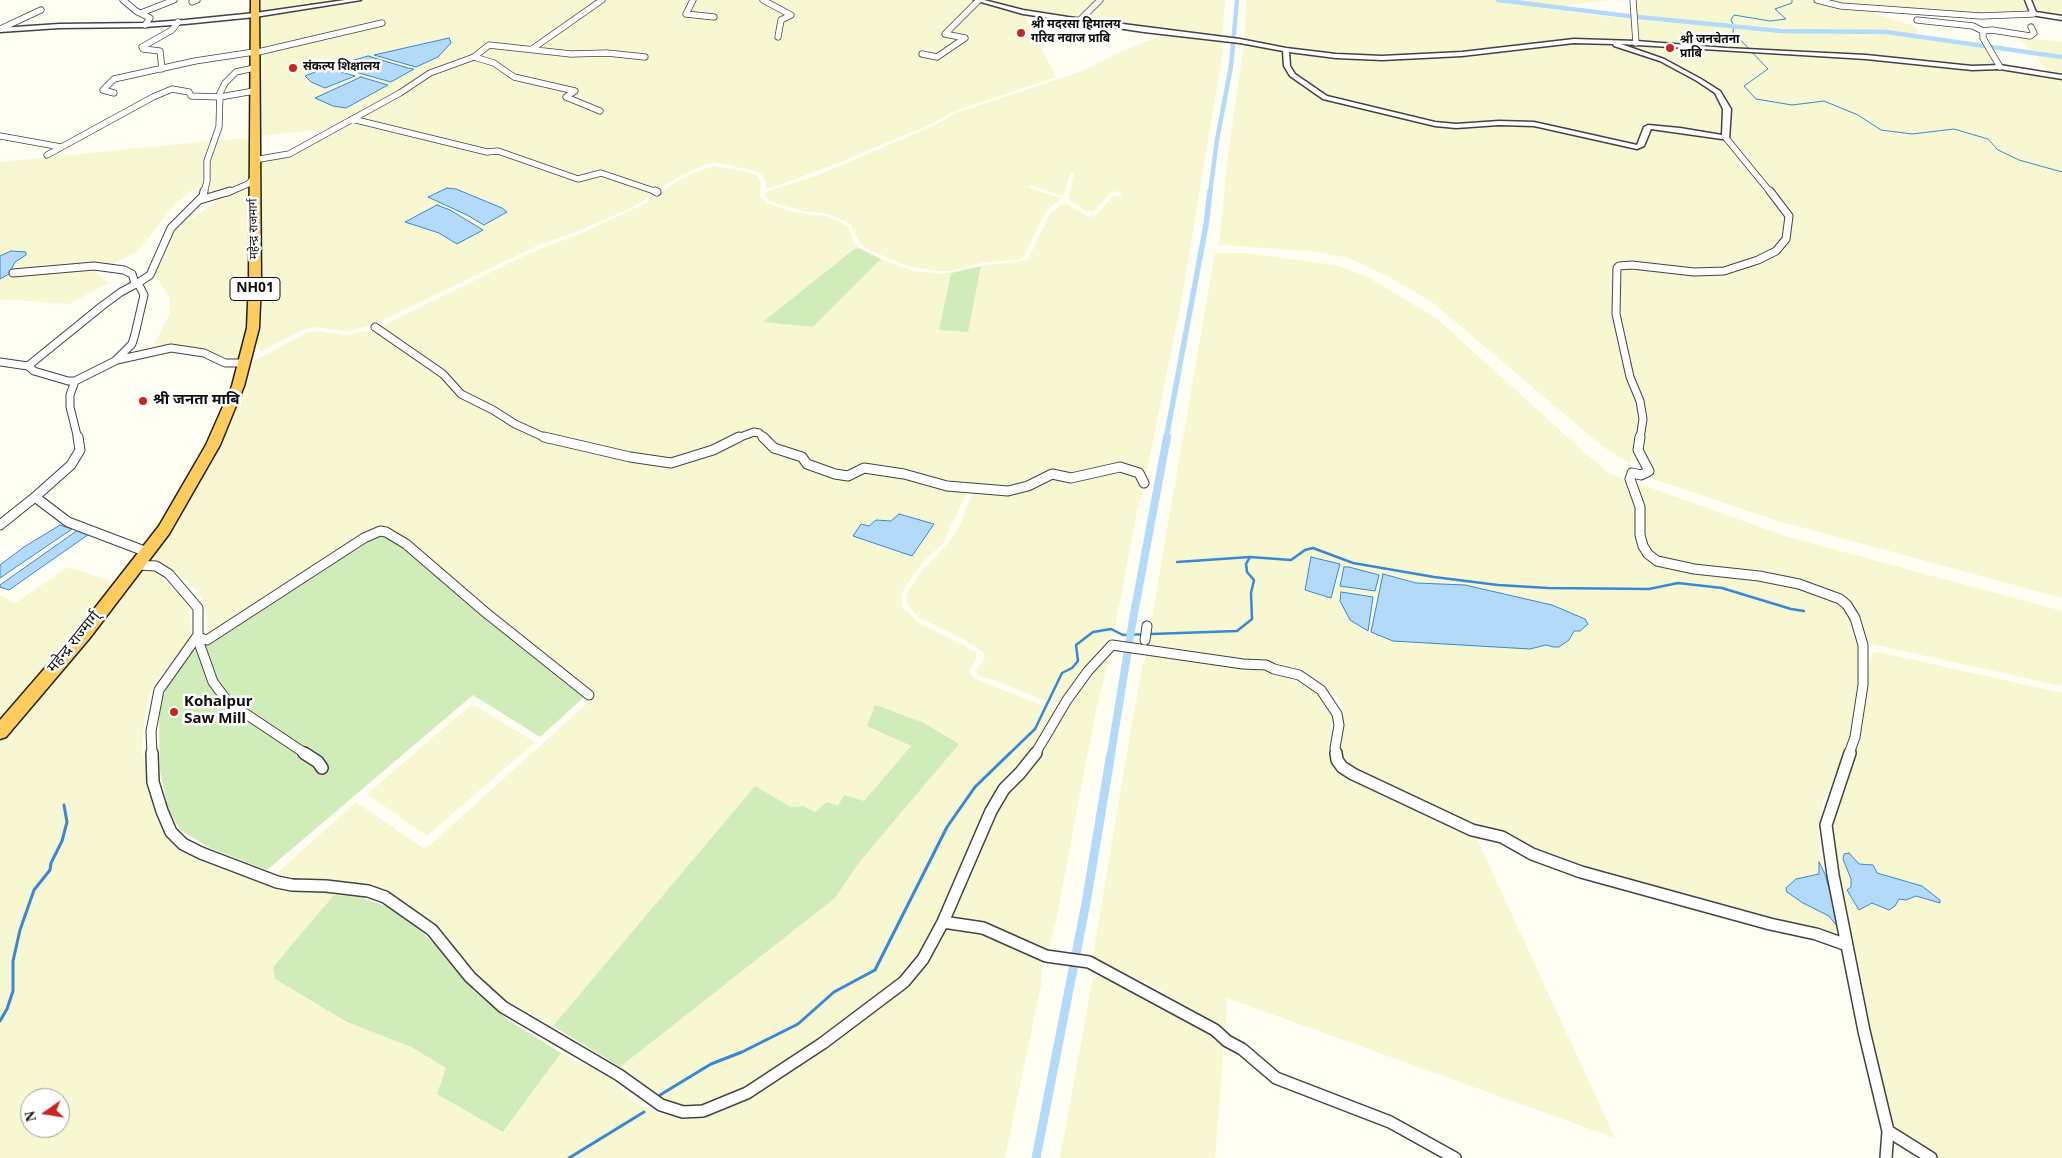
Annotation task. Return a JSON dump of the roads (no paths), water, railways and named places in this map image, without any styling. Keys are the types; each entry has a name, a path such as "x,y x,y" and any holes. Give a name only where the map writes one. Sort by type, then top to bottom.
{"highway":[{"name":"महेन्द्र राजमार्ग","path":"148,552 164,530 213,445 238,386 253,328 255,281 255,0"},
{"name":"महेन्द्र राज्मार्ग्","path":"0,732 83,635 148,552"}],"street":[{"path":"123,0 150,18 144,25"},
{"path":"141,13 174,0"},
{"path":"0,29 144,25 255,15 358,0"},
{"path":"532,49 602,0"},
{"path":"693,0 686,14 714,16"},
{"path":"762,0 791,15 782,20 778,37"},
{"path":"922,54 937,58 965,38 945,34 980,0 1024,12 1336,56 1382,58 1478,53 1562,42 1611,42 1866,57 1972,68 2000,67 2062,77"},
{"path":"1079,20 1100,0"},
{"path":"1633,0 1636,43"},
{"path":"1817,0 1841,6 1981,16 2033,14 2062,18"},
{"path":"2028,0 2033,14"},
{"path":"0,29 41,10"},
{"path":"1917,20 1973,26 1984,32 1992,30 2030,36 2034,33 2031,26"},
{"path":"162,69 160,51 143,49 142,47 172,30 178,22"},
{"path":"114,93 103,90 114,79 195,61 254,52 382,23"},
{"path":"1984,32 1983,38 2000,67"},
{"path":"1611,42 1622,48 1662,60 1718,92 1727,110 1726,138"},
{"path":"254,160 289,154 400,93 430,73 474,58 489,44 571,54 607,53 646,57"},
{"path":"1286,50 1286,66 1292,75 1325,98 1426,122 1456,126 1499,123 1534,124 1637,147 1640,146 1648,127 1726,138 1789,216 1786,239 1781,247 1765,258 1724,271 1694,272 1632,265 1619,266 1616,314 1630,377 1640,400 1643,419 1638,450 1649,471 1641,475 1631,476 1640,508 1642,546 1657,561 1694,569 1759,576 1799,584 1840,599 1847,605 1854,618 1863,646 1863,686 1855,737 1826,825 1833,875 1864,1032 1888,1131 1886,1158"},
{"path":"474,58 494,63 514,77 575,91 566,97 600,111"},
{"path":"28,366 102,306 150,275 171,228 200,200 206,190 208,155 219,127 222,110 220,97 225,83 231,74 254,68"},
{"path":"47,155 153,97 172,89 189,92 188,95 191,96 220,97 254,92"},
{"path":"352,119 487,152 498,151 578,179 600,173 657,192"},
{"path":"0,136 61,147"},
{"path":"200,200 218,196 248,184 254,178"},
{"path":"13,273 51,272 94,266 124,270 132,274 135,283 138,283 144,295 132,344 115,361"},
{"path":"375,327 437,370 461,394 504,416 515,424 546,438 630,457 671,464 713,450 731,440 754,432 759,433 774,448 802,457 807,464 835,474 848,476 864,468 904,474 947,486 1008,491 1028,486 1052,474 1071,478 1120,467 1139,473 1144,483"},
{"path":"0,362 28,366 34,371 68,381 75,381 115,361 171,348 204,353 226,363 244,363"},
{"path":"0,525 35,498 71,465 80,450 75,421 70,407 70,395 75,381"},
{"path":"35,498 68,522 148,552"},
{"path":"197,637 208,640 364,538 380,531 386,532 406,544 485,612 589,695"},
{"path":"137,565 156,566 169,574 198,608 197,637 159,690 150,732 153,782 162,812 171,832 183,844 201,853 277,882 292,885 326,886 368,891 385,897 432,930 470,977 503,1008 619,1075 660,1105 683,1112 703,1110 746,1093 823,1043 904,982 923,959 942,922 988,818 1004,789 1020,773 1040,747 1067,700 1088,671 1102,658 1108,647 1112,645 1144,645 1266,665 1274,669 1299,675 1321,690 1337,714 1339,724 1335,748 1337,760 1342,768 1472,830 1502,837 1532,854 1581,872 1770,924 1816,934 1847,945"},
{"path":"1144,645 1147,626"},
{"path":"197,637 213,682 228,702 318,762 322,768"},
{"path":"942,922 983,928 1046,956 1089,962 1159,998 1215,1030 1226,1041 1242,1049 1276,1078 1390,1122 1455,1158"},
{"path":"1888,1131 1931,1158"}],"water":[{"path":"449,38 451,43 438,57 416,67 374,55"},
{"path":"368,56 414,69 391,82 334,66"},
{"path":"325,68 355,76 325,88 311,82 305,76"},
{"path":"361,77 388,85 346,108 333,106 315,98"},
{"path":"447,188 456,189 502,208 507,212 484,225 428,197"},
{"path":"437,205 450,210 483,230 457,244 439,233 405,222"},
{"path":"11,251 26,252 26,255 15,262 9,274 0,279 0,256"},
{"path":"899,514 934,524 912,556 853,536 861,524 869,526 876,520 891,521"},
{"path":"60,525 72,529 0,578 0,565 24,547"},
{"path":"78,530 89,534 9,590 0,587 0,585"},
{"path":"1311,557 1340,564 1331,598 1305,590"},
{"path":"1344,567 1379,575 1375,591 1340,586"},
{"path":"1383,574 1416,583 1465,585 1552,605 1585,619 1588,624 1580,631 1574,631 1569,640 1559,647 1546,645 1530,649 1393,641 1371,632"},
{"path":"1341,592 1373,597 1368,631 1350,620 1340,601"},
{"path":"1849,853 1859,864 1873,865 1877,873 1922,886 1940,900 1940,903 1916,896 1906,900 1899,899 1895,906 1889,910 1872,903 1859,910 1847,890 1851,887 1851,879 1843,859 1844,854"},
{"path":"1819,862 1825,874 1834,906 1837,909 1837,926 1829,916 1803,903 1787,892 1786,888 1796,879 1819,874"}],"waterway":[{"path":"1210,193 1217,140 1231,66 1237,0"},
{"path":"1498,0 1628,16 1782,31 1886,32 2062,57"},
{"path":"1792,0 1792,3 1775,9 1786,19 1770,21 1734,15 1731,20 1734,26 1733,32 1768,69 1744,86 1756,99 1792,105 1824,101 1858,115 1881,130 1912,134 1954,129 1988,139 1998,150 2019,160 2062,172"},
{"path":"1166,439 1206,225 1210,191"},
{"path":"1111,754 1133,619 1167,437"},
{"path":"1250,557 1291,560 1305,550 1313,548 1353,563 1434,577 1498,585 1548,588 1649,589 1678,583 1722,588 1791,609 1804,611"},
{"path":"1009,754 1035,729 1062,673 1072,668 1078,661 1076,645 1093,632 1111,629 1123,635 1237,631 1252,619 1251,593 1254,580 1247,572 1246,564 1250,557"},
{"path":"1177,562 1250,557"},
{"path":"660,1095 711,1064 742,1052 798,1024 834,992 875,970 947,827 975,787 1010,753"},
{"path":"1036,1158 1086,903 1111,753"},
{"path":"0,1021 7,1009 13,991 13,961 20,930 34,890 50,870 51,863 62,841 67,822 64,805"},
{"path":"569,1158 644,1112"}],"place":[{"name":"श्री मदरसा हिमालय गरिव नवाज प्राबि","path":"1021,33"},
{"name":"श्री जनचेतना प्राबि","path":"1670,48"},
{"name":"संकल्प शिक्षालय","path":"293,68"},
{"name":"श्री जनता माबि","path":"143,401"},
{"name":"Kohalpur Saw Mill","path":"174,712"}]}
